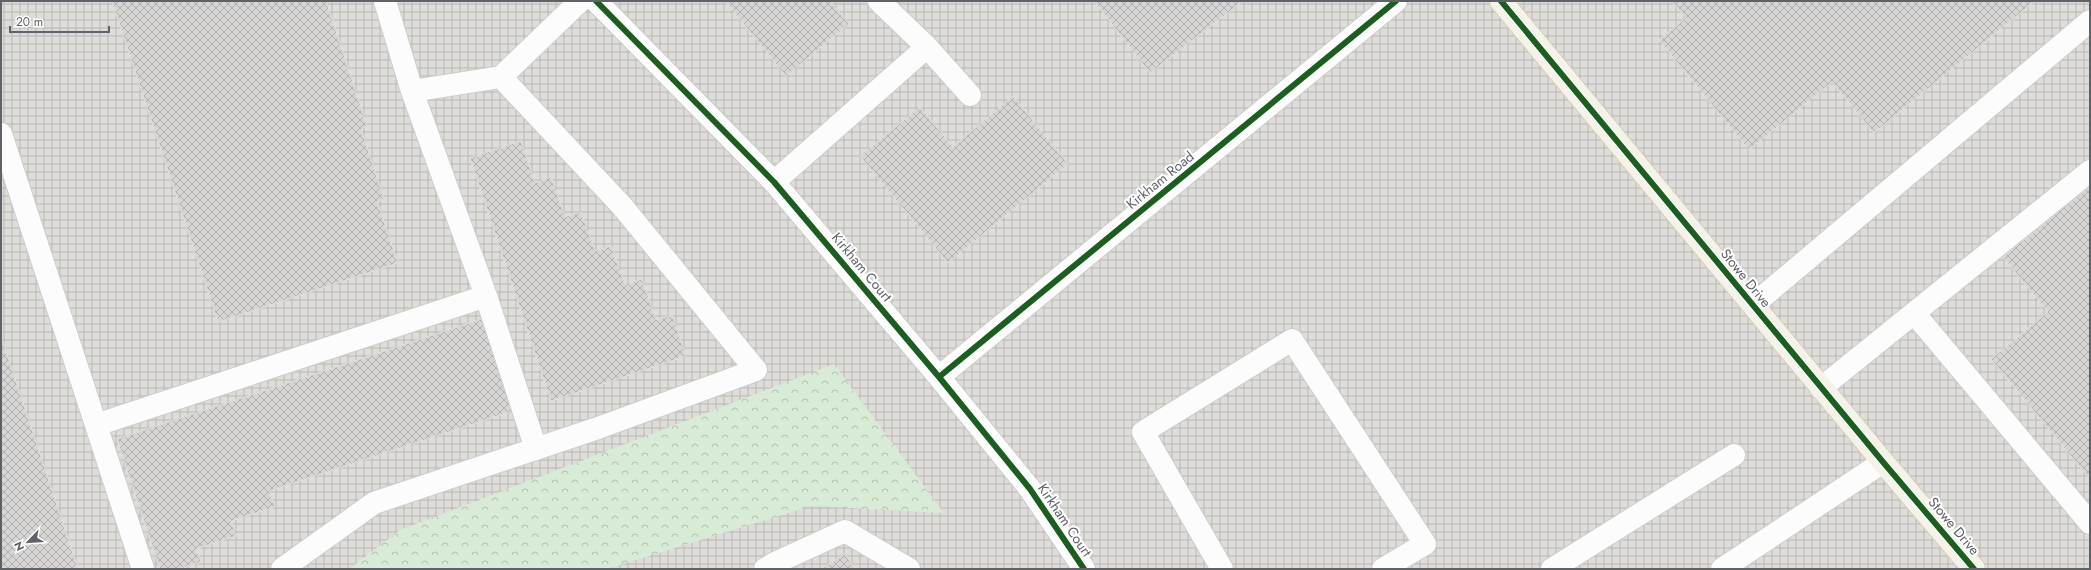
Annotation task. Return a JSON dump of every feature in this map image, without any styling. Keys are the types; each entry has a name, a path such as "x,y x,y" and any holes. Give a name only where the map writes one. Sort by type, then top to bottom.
{"main road":[{"name":"Stowe Drive","path":"1501,1 1882,462 1974,569"}],"street":[{"path":"385,1 412,91 486,296 536,449"},
{"path":"412,91 501,77 580,1"},
{"name":"Kirkham Court","path":"596,1 774,182 939,377 1030,489 1084,569"},
{"path":"879,1 927,47 970,95"},
{"name":"Kirkham Road","path":"939,377 1396,1"},
{"path":"1753,305 2090,21"},
{"path":"774,182 927,47"},
{"path":"282,569 374,502 536,449 756,370 622,206 501,77"},
{"path":"1,134 143,569"},
{"path":"1821,388 2090,171"},
{"path":"96,425 486,296"},
{"path":"1914,313 2090,523"},
{"path":"1222,569 1143,432 1292,340 1425,544 1384,569"},
{"path":"1552,569 1734,455"},
{"path":"1722,569 1882,462"},
{"path":"765,569 845,531 909,569"}],"shaded area":[{"path":"1,1 2090,1 2090,569 1,569"}],"green space":[{"path":"834,364 944,513 811,506 607,569 349,569 400,530"}],"building":[{"path":"112,1 326,1 367,126 361,129 384,199 377,201 398,263 218,322"},
{"path":"725,1 830,1 849,24 786,76"},
{"path":"1094,1 1243,1 1150,73"},
{"path":"1672,1 2035,1 1874,133 1832,82 1749,150 1659,40 1686,18"},
{"path":"1013,96 1068,164 948,263 860,156 920,107 953,147"},
{"path":"521,141 535,183 551,177 565,217 581,212 595,251 611,246 625,285 642,279 656,320 672,315 686,356 551,401 470,158"},
{"path":"2090,186 2090,479 1991,359 2048,312 2003,257"},
{"path":"485,318 515,410 269,491 275,507 231,521 236,536 196,549 201,562 180,569 160,569 117,439"},
{"path":"1,336 78,569 1,569"},
{"path":"845,554 855,569 821,569"}],"cycle path":[{"path":"596,1 774,182 939,377 1030,489 1084,569"},
{"path":"939,377 1396,1"},
{"path":"1501,1 1883,462 1974,569"}]}
